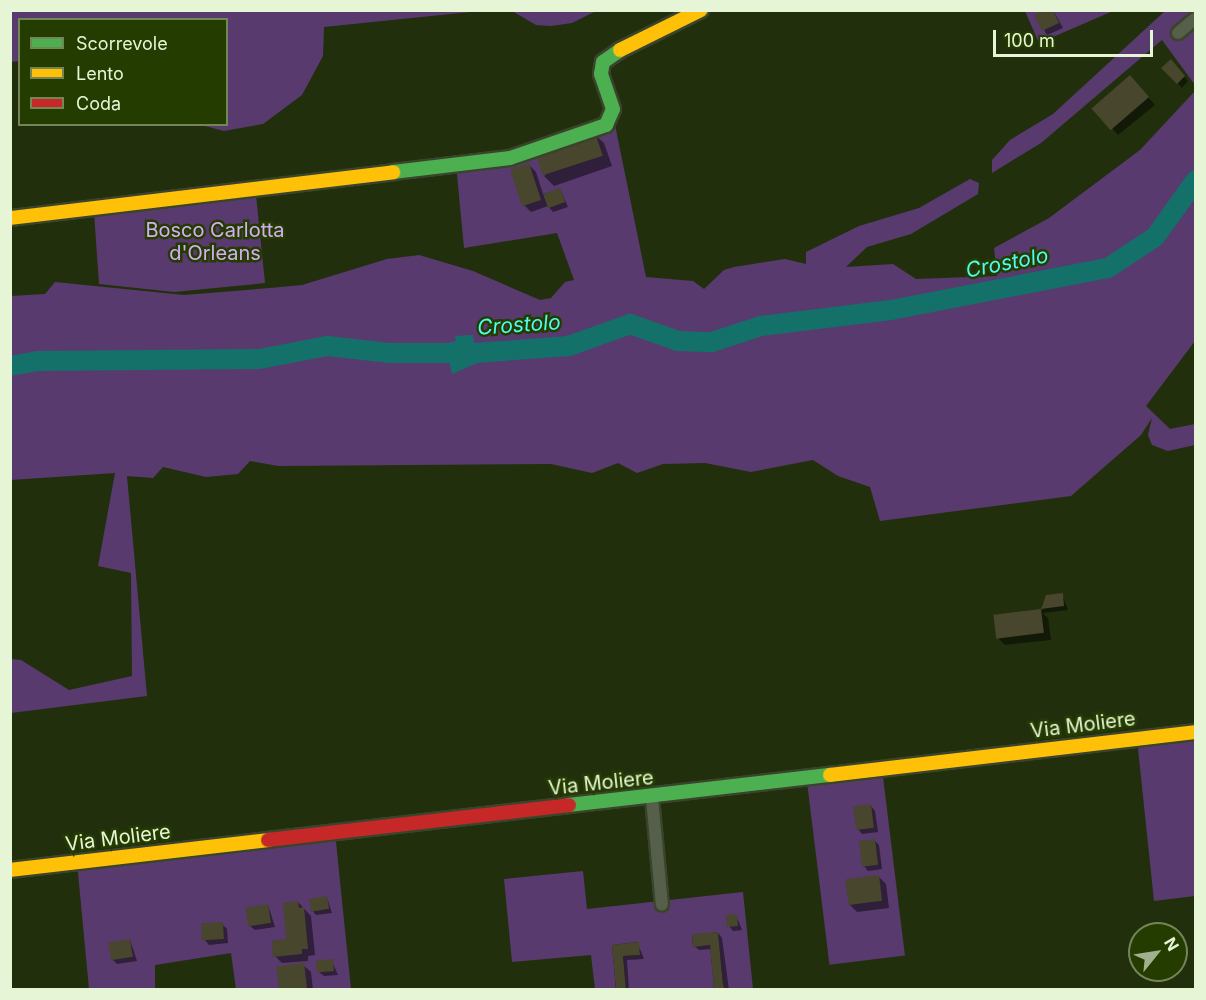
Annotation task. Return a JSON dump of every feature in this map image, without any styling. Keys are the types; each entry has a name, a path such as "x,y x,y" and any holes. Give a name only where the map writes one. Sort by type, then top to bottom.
{"street":[{"path":"10,219 510,158 606,125 613,109 601,74 603,62 630,44 702,10"},
{"path":"1178,33 1196,18"},
{"name":"Via Moliere","path":"10,870 652,798 1196,732"},
{"path":"652,798 662,905"}],"green space":[{"path":"11,10 480,11 324,27 323,56 302,95 263,124 224,131 205,126 228,126 228,18 18,18 18,61 11,62"},
{"path":"512,11 596,11 572,23 551,26 536,25"},
{"path":"1025,11 1113,11 1039,43"},
{"path":"1165,11 1195,11 1195,85 1162,40 1041,143 992,173 992,160 1010,140 1053,114"},
{"path":"1195,91 1195,341 1146,406 1170,429 1195,424 1195,445 1168,451 1152,445 1148,435 1152,418 1141,435 1071,496 880,521 870,487 838,476 813,460 751,472 705,463 663,464 637,473 618,463 592,473 551,464 278,466 250,461 238,474 206,477 163,467 153,478 127,476 147,696 11,713 11,659 21,660 69,690 132,676 131,573 98,566 115,473 11,480 11,296 45,294 55,282 184,295 302,285 387,259 419,255 473,271 540,300 551,298 565,282 574,280 557,233 464,248 456,164 510,158 613,115 646,277 693,281 704,289 724,270 734,267 785,259 806,264 806,252 859,226 919,208 970,179 979,183 978,194 911,234 867,247 846,267 893,264 916,279 997,276 994,248 1049,218 1140,150"},
{"name":"Bosco Carlotta d'Orleans","path":"256,195 265,283 174,292 99,284 94,212"},
{"path":"1195,732 1195,896 1154,901 1137,739"},
{"path":"882,769 905,956 829,965 807,778"},
{"path":"335,832 351,989 236,989 231,953 155,965 155,989 89,989 77,862"},
{"path":"583,871 587,909 743,892 753,989 726,989 723,985 718,932 692,935 693,946 710,945 714,989 626,989 623,956 640,955 638,942 612,945 616,989 595,989 591,955 512,962 504,879"}],"water":[{"path":"473,335 477,363 452,374 449,360 438,353 445,344 456,341 455,336"}],"building":[{"path":"1044,10 1053,10 1059,23 1042,31 1034,15"},
{"path":"1171,59 1185,76 1177,84 1161,68"},
{"path":"1130,75 1149,97 1111,130 1092,108"},
{"path":"595,132 603,156 543,175 535,151"},
{"path":"529,163 541,200 522,206 510,169"},
{"path":"560,188 565,202 548,208 543,194"},
{"path":"1063,593 1064,606 1041,609 1046,595"},
{"path":"1041,609 1044,633 996,639 993,615"},
{"path":"871,804 874,828 856,830 853,806"},
{"path":"875,839 878,865 862,867 859,841"},
{"path":"879,875 882,901 848,905 845,879"},
{"path":"327,896 329,909 311,912 309,899"},
{"path":"298,901 299,908 304,907 308,949 302,949 302,954 273,957 272,941 286,939 283,903"},
{"path":"268,904 271,923 248,926 245,908"},
{"path":"737,914 738,926 727,927 726,915"},
{"path":"223,922 224,939 202,940 201,923"},
{"path":"718,932 723,985 726,990 714,990 710,945 693,947 692,934"},
{"path":"130,939 133,957 111,960 108,942"},
{"path":"639,942 640,955 623,956 626,990 616,990 612,945"},
{"path":"333,959 334,971 317,972 316,960"},
{"path":"304,963 307,988 279,990 276,966"}],"waterway":[{"name":"Crostolo","path":"10,366 39,361 259,359 327,346 389,353 476,353 569,346 630,324 678,341 712,342 761,326 891,310 1108,268 1155,237 1196,180"}],"traffic: fast":[{"path":"393,172 510,158 606,125 613,109 601,74 603,62 620,50"},
{"path":"569,805 830,775"}],"traffic: slow":[{"path":"620,50 701,10"},
{"path":"10,218 393,172"},
{"path":"830,775 1196,732"},
{"path":"10,870 268,840"}],"traffic: jam":[{"path":"268,840 569,805"}]}
